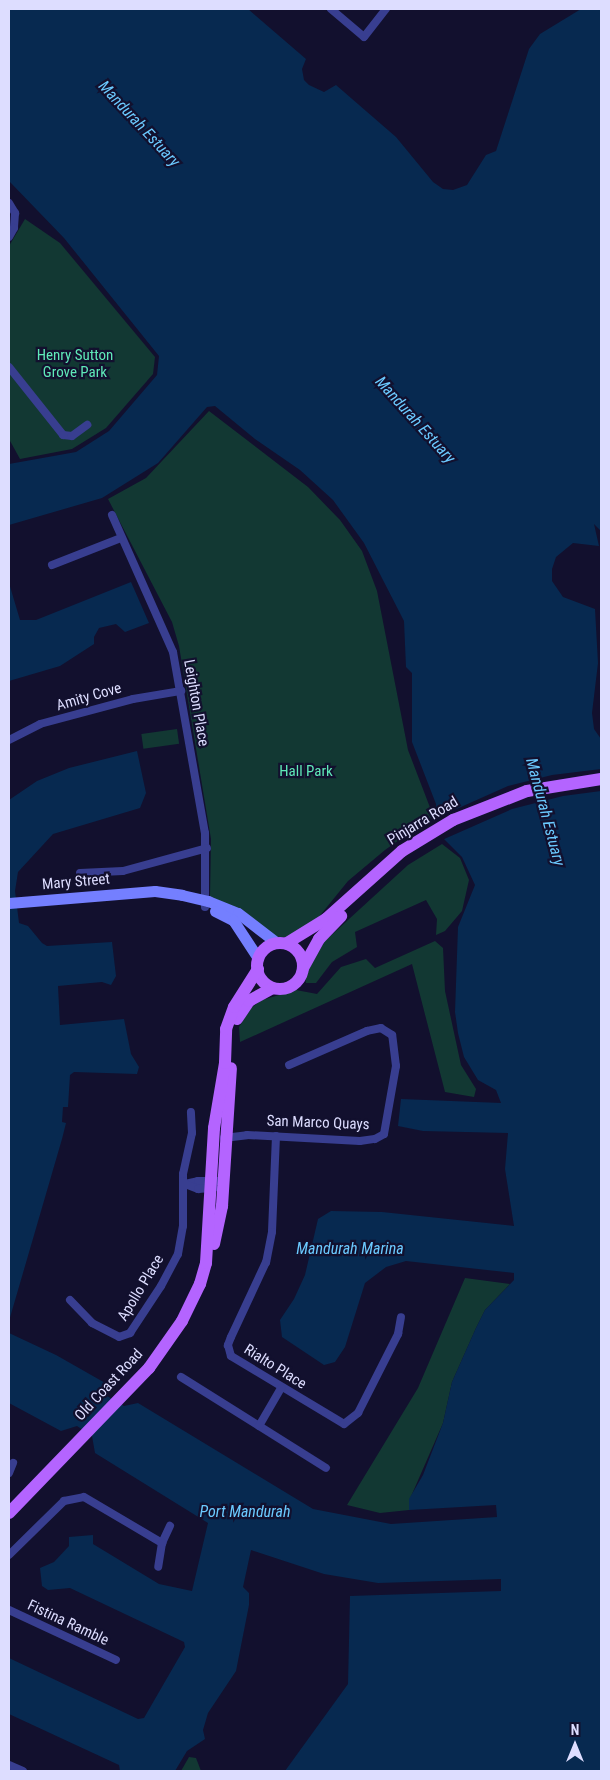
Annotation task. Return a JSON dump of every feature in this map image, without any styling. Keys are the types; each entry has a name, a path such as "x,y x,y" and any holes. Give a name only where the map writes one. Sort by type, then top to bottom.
{"main road":[{"name":"Pinjarra Road","path":"282,943 313,929 388,862 429,838 508,797 550,786 601,779"},
{"name":"Pinjarra Road","path":"303,968 326,930 429,838 515,803 557,792 601,787"},
{"path":"282,943 299,953 303,968 295,984 286,988 272,988 260,978 258,963 264,950 282,943"},
{"name":"Old Coast Road","path":"9,1512 150,1368 182,1321 213,1248 226,1029 234,1007 258,963"},
{"name":"Old Coast Road","path":"220,1133 232,1033 249,1001 272,988"}],"street":[{"path":"332,9 364,37 386,9"},
{"path":"9,203 15,213 14,228 9,237"},
{"path":"9,367 63,435 72,436 87,424"},
{"name":"Leighton Place","path":"112,516 167,638 181,691 207,848 205,904"},
{"path":"52,565 121,538"},
{"name":"Amity Cove","path":"9,740 40,724 133,699 181,691"},
{"path":"80,873 123,871 207,848"},
{"name":"Mary Street","path":"14,902 146,893 205,904 238,913 282,943"},
{"name":"Mary Street","path":"205,904 233,920 258,963"},
{"name":"San Marco Quays","path":"220,1133 360,1141 375,1139 384,1134 396,1066 392,1035 380,1028 374,1029 288,1065"},
{"name":"Apollo Place","path":"70,1300 92,1323 118,1337 130,1333 162,1286 178,1254 183,1226 184,1166 192,1133 191,1112"},
{"name":"Rialto Place","path":"276,1136 272,1232 266,1262 228,1345 231,1356 334,1420 344,1424 358,1413 398,1334 401,1317"},
{"path":"185,1184 198,1189 218,1185"},
{"path":"181,1377 326,1468"},
{"path":"258,1426 281,1388"},
{"path":"9,1473 13,1463"},
{"path":"9,1555 58,1506 72,1498 92,1499 162,1544"},
{"path":"158,1567 162,1544 170,1526"},
{"name":"Fistina Ramble","path":"9,1610 116,1660"},
{"path":"9,1765 23,1771"}],"green space":[{"name":"Henry Sutton Grove Park","path":"25,219 60,243 155,357 153,374 106,428 72,449 20,459 9,439 9,246"},
{"name":"Hall Park","path":"209,411 308,487 340,520 362,551 377,591 408,750 431,810 431,818 419,824 419,826 385,850 348,881 318,918 288,937 274,937 210,896 211,839 179,646 172,622 108,499 146,478"},
{"path":"177,729 179,744 143,749 141,734"},
{"path":"442,844 460,858 469,880 462,911 445,931 436,935 437,919 426,900 355,932 357,947 332,962 316,983 306,983 305,977 313,959 325,941 408,865"},
{"path":"435,941 443,948 445,991 461,1065 476,1089 474,1097 445,1092 412,964 240,1042 239,1027 251,1008 262,1000 296,990 317,994 341,967 366,959 375,968"},
{"path":"465,1278 510,1284 485,1310 476,1328 452,1382 443,1423 409,1501 409,1510 380,1513 347,1505 418,1388"},
{"path":"189,1757 196,1758 201,1771 181,1771"}],"water":[{"path":"9,9 248,9 306,59 302,69 304,80 309,85 324,92 336,85 396,137 433,182 443,189 453,190 467,185 486,155 496,151 529,49 540,34 581,9 601,9 601,531 594,524 599,546 573,543 556,557 552,569 552,581 563,597 595,609 598,663 592,713 594,729 601,739 601,1771 285,1771 348,1684 350,1596 501,1591 501,1579 378,1583 324,1574 251,1550 243,1587 249,1593 249,1605 236,1671 208,1713 203,1730 205,1739 187,1751 175,1771 120,1771 119,1765 9,1714 9,1658 138,1719 144,1718 185,1647 184,1642 70,1588 48,1590 42,1586 40,1568 54,1562 69,1546 69,1537 93,1535 93,1544 159,1584 192,1591 208,1523 95,1453 92,1436 77,1426 61,1431 9,1403 9,1333 56,1355 107,1384 107,1396 124,1406 138,1403 313,1509 391,1524 497,1517 496,1505 409,1510 409,1499 423,1475 443,1423 452,1382 476,1328 485,1310 514,1280 514,1273 406,1261 386,1267 365,1283 345,1347 335,1362 324,1365 282,1337 280,1320 294,1299 305,1275 318,1219 331,1211 382,1212 514,1226 505,1169 508,1133 423,1131 398,1126 401,1099 501,1103 496,1090 478,1080 464,1057 455,1012 458,927 475,885 462,857 438,833 436,804 412,742 412,673 406,667 404,621 364,543 333,500 300,470 255,439 215,406 207,407 158,463 102,498 9,525 9,464 76,452 109,431 157,375 159,356 64,238 9,181"},
{"path":"131,582 149,623 125,632 116,624 99,628 94,637 94,644 60,666 9,681 9,583 20,620 36,620"},
{"path":"137,751 146,793 140,808 53,834 18,872 15,891 19,923 28,926 42,943 47,946 112,942 116,976 111,985 102,982 58,986 60,1025 124,1019 131,1054 139,1067 137,1074 74,1072 70,1075 68,1107 63,1107 62,1122 66,1123 9,1321 9,800 37,781 69,768"}],"pier":[{"path":"601,769 601,791 563,796 512,809 442,840 436,830 434,819 508,786 552,775"}],"water label":[{"name":"Mandurah Estuary","path":"139,124"},
{"name":"Mandurah Estuary","path":"415,420"},
{"name":"Mandurah Estuary","path":"545,812"},
{"name":"Mandurah Marina","path":"350,1249"},
{"name":"Port Mandurah","path":"245,1512"}]}
